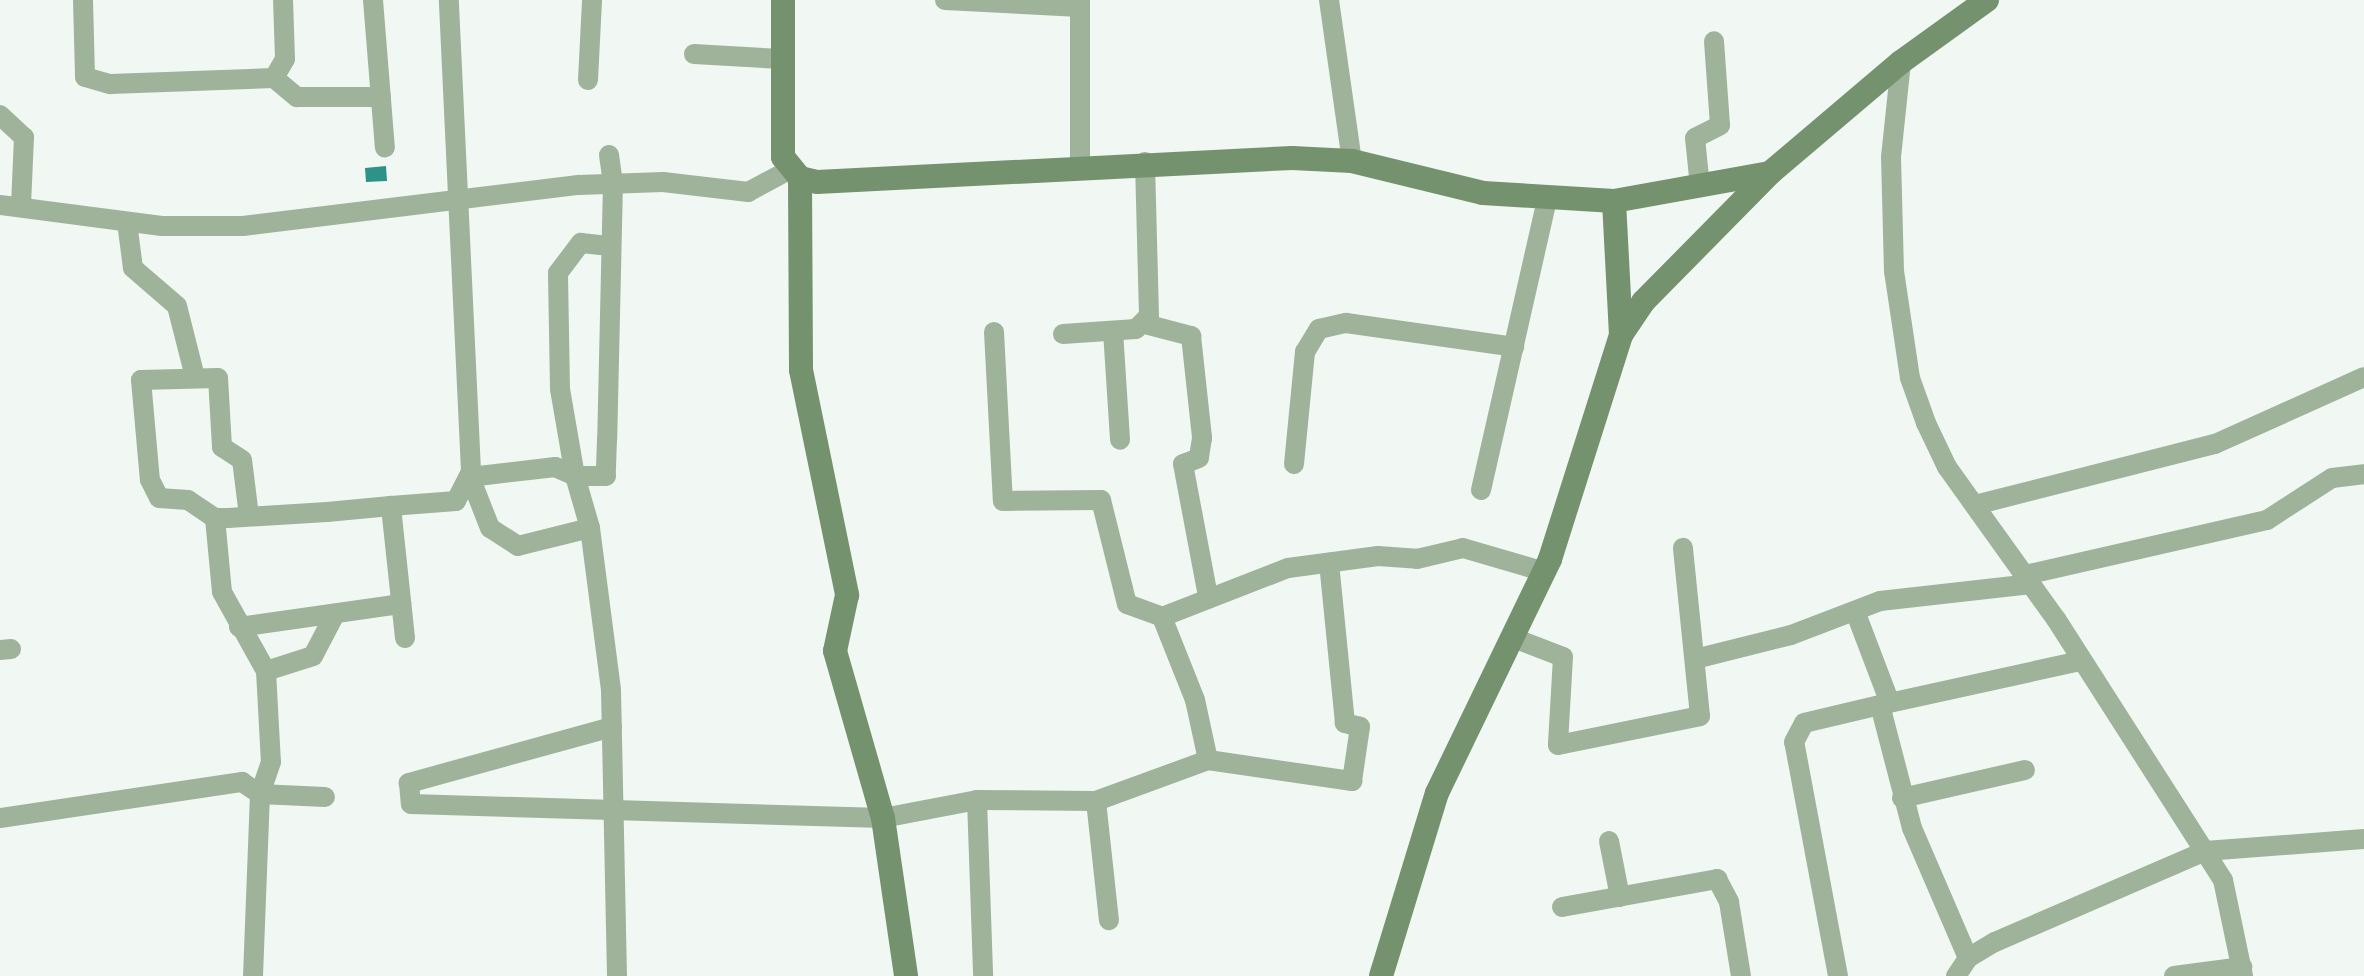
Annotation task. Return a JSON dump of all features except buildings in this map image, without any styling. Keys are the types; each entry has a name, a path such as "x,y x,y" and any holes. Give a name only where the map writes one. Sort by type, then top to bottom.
{"street":[{"path":"83,0 82,62 93,84 274,78 297,97 381,97"},
{"path":"274,78 285,59 283,0"},
{"path":"373,0 385,148"},
{"path":"449,0 454,201 470,477 490,528 518,546 590,528"},
{"path":"588,80 592,0"},
{"path":"783,0 781,140 794,174 801,370 847,595 835,651 883,818 906,976"},
{"path":"945,0 1080,4 1080,164"},
{"path":"1335,0 1352,161"},
{"path":"1381,976 1437,793 1516,639 1545,572 1621,335 1643,302 1770,173 1901,62 1987,0"},
{"path":"1700,187 1695,138 1720,125 1714,41"},
{"path":"694,54 782,59"},
{"path":"1901,62 1891,157 1899,325 1926,423 1975,505 2028,579 2205,851 2231,899 2242,971 2174,976"},
{"path":"0,115 24,137 10,206 127,222 243,226 613,183 748,192 794,174 838,183 1080,164 1352,161 1483,193 1614,201 1770,173"},
{"path":"470,477 555,467 575,476 606,476 613,183 609,155"},
{"path":"1145,162 1151,305 1145,324"},
{"path":"1481,490 1547,199"},
{"path":"1614,201 1621,335"},
{"path":"127,222 133,268 177,306 194,373"},
{"path":"611,246 581,243 558,273 560,389 575,476 590,528 612,727 617,976"},
{"path":"1294,464 1305,352 1319,329 1346,323 1514,347"},
{"path":"1063,334 1113,331 1145,324 1191,336 1202,438 1199,458 1183,464 1208,596"},
{"path":"1113,331 1120,440"},
{"path":"994,332 1003,501 1101,500 1127,604 1162,617 1208,596 1288,568 1417,559 1463,548 1545,572"},
{"path":"249,516 242,460 222,447 218,378 194,373 141,380 150,480 159,498 188,500 215,518 249,516 391,506 456,501 470,477"},
{"path":"1975,505 2215,444 2364,377"},
{"path":"1695,659 1855,611 2028,579 2267,520 2332,478 2364,474"},
{"path":"391,506 405,638"},
{"path":"215,518 222,592 266,671 271,762 260,794 253,976"},
{"path":"1516,639 1563,657 1558,745 1700,716 1683,548"},
{"path":"612,727 409,783 411,804 883,818 977,800 1096,801 1208,760 1352,781 1360,727 1345,723 1329,563"},
{"path":"239,627 401,604"},
{"path":"1855,611 1885,704 1902,798 1968,958"},
{"path":"266,671 313,656 335,614"},
{"path":"1162,617 1195,700 1208,760"},
{"path":"1838,976 1794,742 1804,723 2080,661"},
{"path":"1902,798 2025,770"},
{"path":"0,818 233,782 260,794 325,797"},
{"path":"977,800 983,976"},
{"path":"1096,801 1109,920"},
{"path":"1956,976 1968,958 2205,851 2364,839"},
{"path":"1609,841 1620,897"},
{"path":"1562,907 1717,879 1729,902 1741,976"}]}
